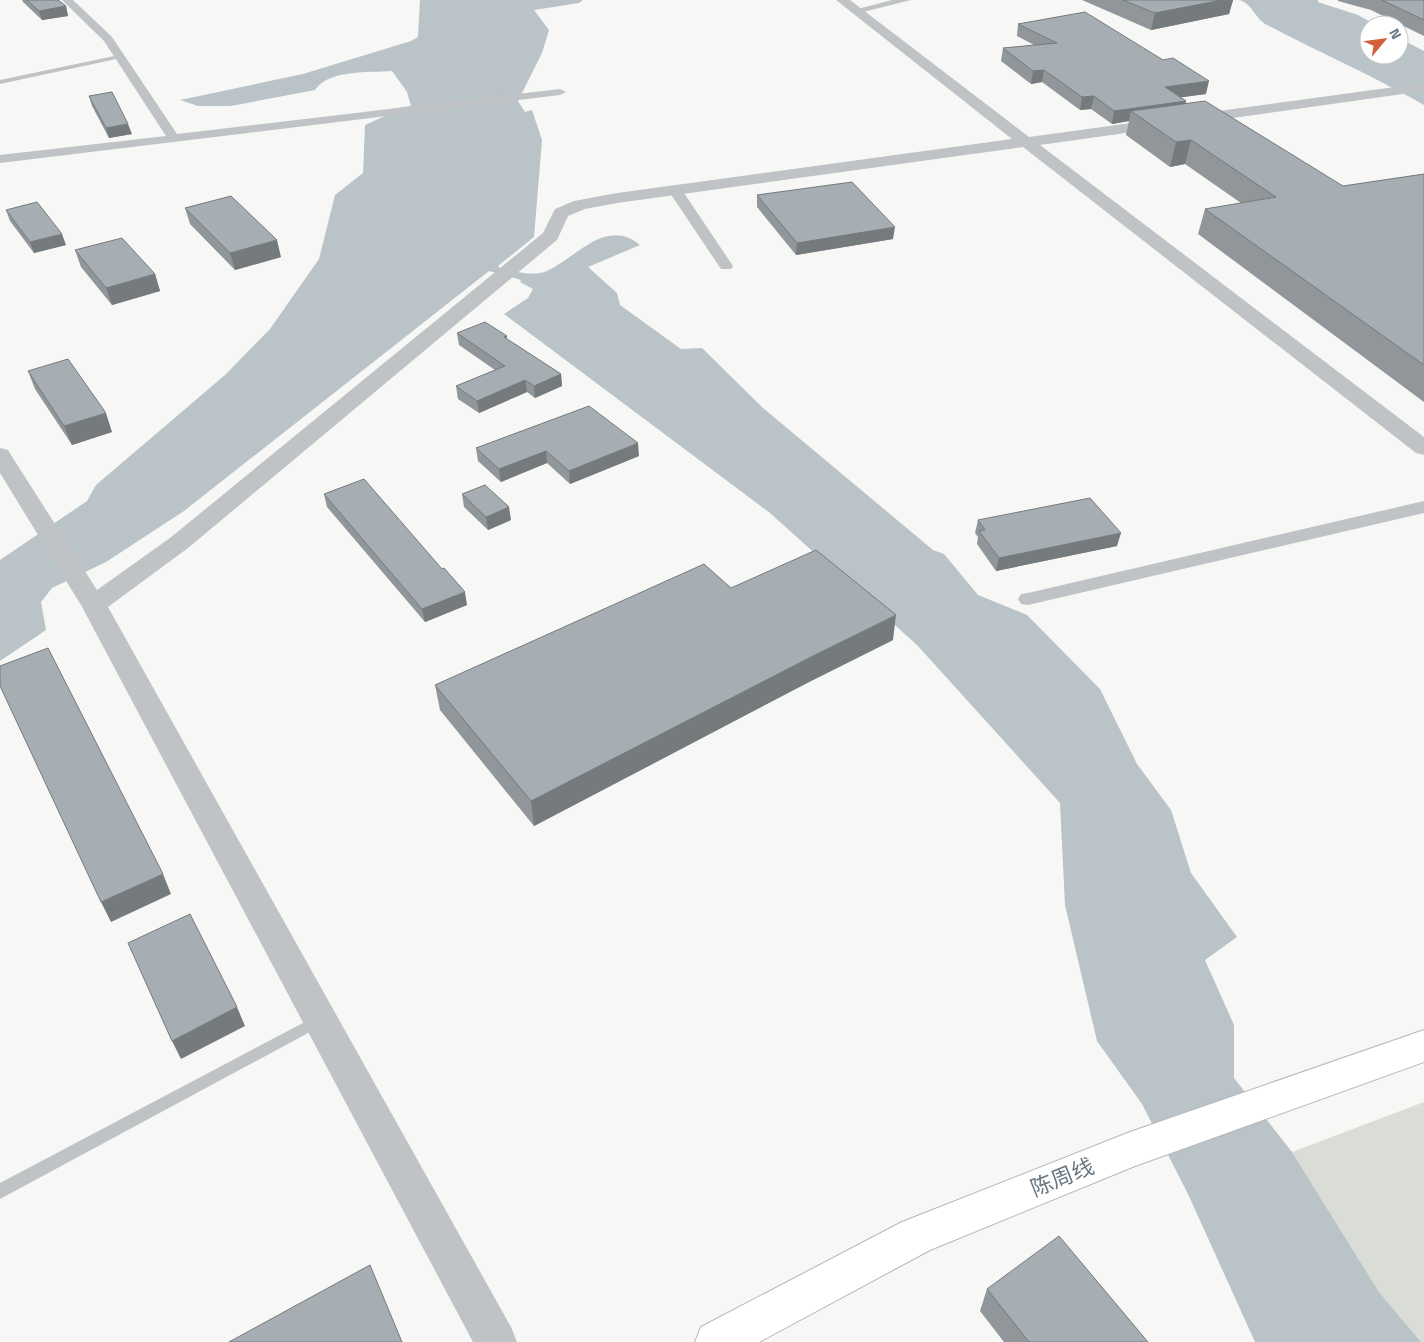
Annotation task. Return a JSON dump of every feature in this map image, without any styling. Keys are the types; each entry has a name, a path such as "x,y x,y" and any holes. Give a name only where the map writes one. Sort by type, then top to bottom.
{"main road":[{"name":"陈周线","path":"716,1342 916,1236 1130,1150 1424,1046"}],"street":[{"path":"66,0 108,39 174,139"},
{"path":"848,5 906,0"},
{"path":"848,5 1424,448"},
{"path":"88,596 179,543 552,236 562,213 580,205 675,190 1424,86"},
{"path":"0,159 560,92"},
{"path":"675,190 726,266"},
{"path":"0,455 88,596 496,1342"},
{"path":"1028,599 1424,507"}],"lane":[{"path":"0,82 119,57"},
{"path":"0,1191 320,1020"}],"shaded area":[{"path":"420,0 583,0 579,3 534,10 549,30 542,53 518,101 525,112 532,110 542,140 534,237 498,266 501,269 530,274 542,273 558,265 592,242 615,235 627,238 640,245 588,267 617,293 620,305 681,349 702,348 763,408 933,550 944,554 978,595 1027,615 1100,689 1137,764 1171,810 1191,873 1237,937 1205,960 1234,1025 1234,1078 1292,1152 1379,1292 1421,1342 1255,1342 1188,1194 1142,1104 1097,1041 1065,905 1060,803 917,645 770,513 504,314 528,298 533,289 520,282 521,280 489,271 184,511 106,562 52,588 41,602 46,630 0,661 0,560 87,501 96,485 225,375 270,329 319,259 335,195 363,173 365,125 385,116 385,110 411,106 407,92 392,71 339,75 321,83 315,90 231,106 198,106 180,100 303,74 411,41 418,37"},
{"path":"1239,0 1318,0 1318,2 1358,15 1359,65 1409,65 1409,43 1424,51 1424,105 1267,25 1244,2"},
{"path":"1424,1102 1424,1342 1421,1342 1379,1292 1292,1152"}],"building":[{"path":"27,0 58,0 66,6 39,11"},
{"path":"1123,0 1222,0 1155,13"},
{"path":"1382,0 1424,0 1424,20"},
{"path":"1085,12 1163,60 1173,58 1209,81 1165,87 1186,101 1114,111 1094,96 1082,97 1044,70 1033,71 1003,48 1057,43 1018,24"},
{"path":"112,92 128,124 106,128 89,96"},
{"path":"1205,101 1343,186 1424,174 1424,365 1205,209 1276,197 1191,140 1176,142 1131,111"},
{"path":"852,182 895,227 797,243 757,195"},
{"path":"231,196 277,240 230,253 185,208"},
{"path":"37,202 62,234 30,242 6,210"},
{"path":"122,238 155,274 106,288 75,250"},
{"path":"485,322 507,336 504,337 561,374 534,386 525,380 477,401 456,386 505,366 457,333"},
{"path":"68,359 106,413 64,426 28,371"},
{"path":"589,406 638,443 569,471 546,451 499,469 476,448"},
{"path":"364,479 442,569 444,568 465,592 422,609 324,494"},
{"path":"485,485 509,507 486,517 462,494"},
{"path":"1090,498 1121,533 999,558 979,531 985,530 978,520"},
{"path":"816,550 896,615 531,801 435,685 704,564 731,588"},
{"path":"48,648 163,874 101,902 0,686 0,666"},
{"path":"190,914 237,1007 172,1041 128,943"},
{"path":"1059,1236 1148,1342 1029,1342 987,1289"},
{"path":"370,1265 402,1342 229,1342"}]}
